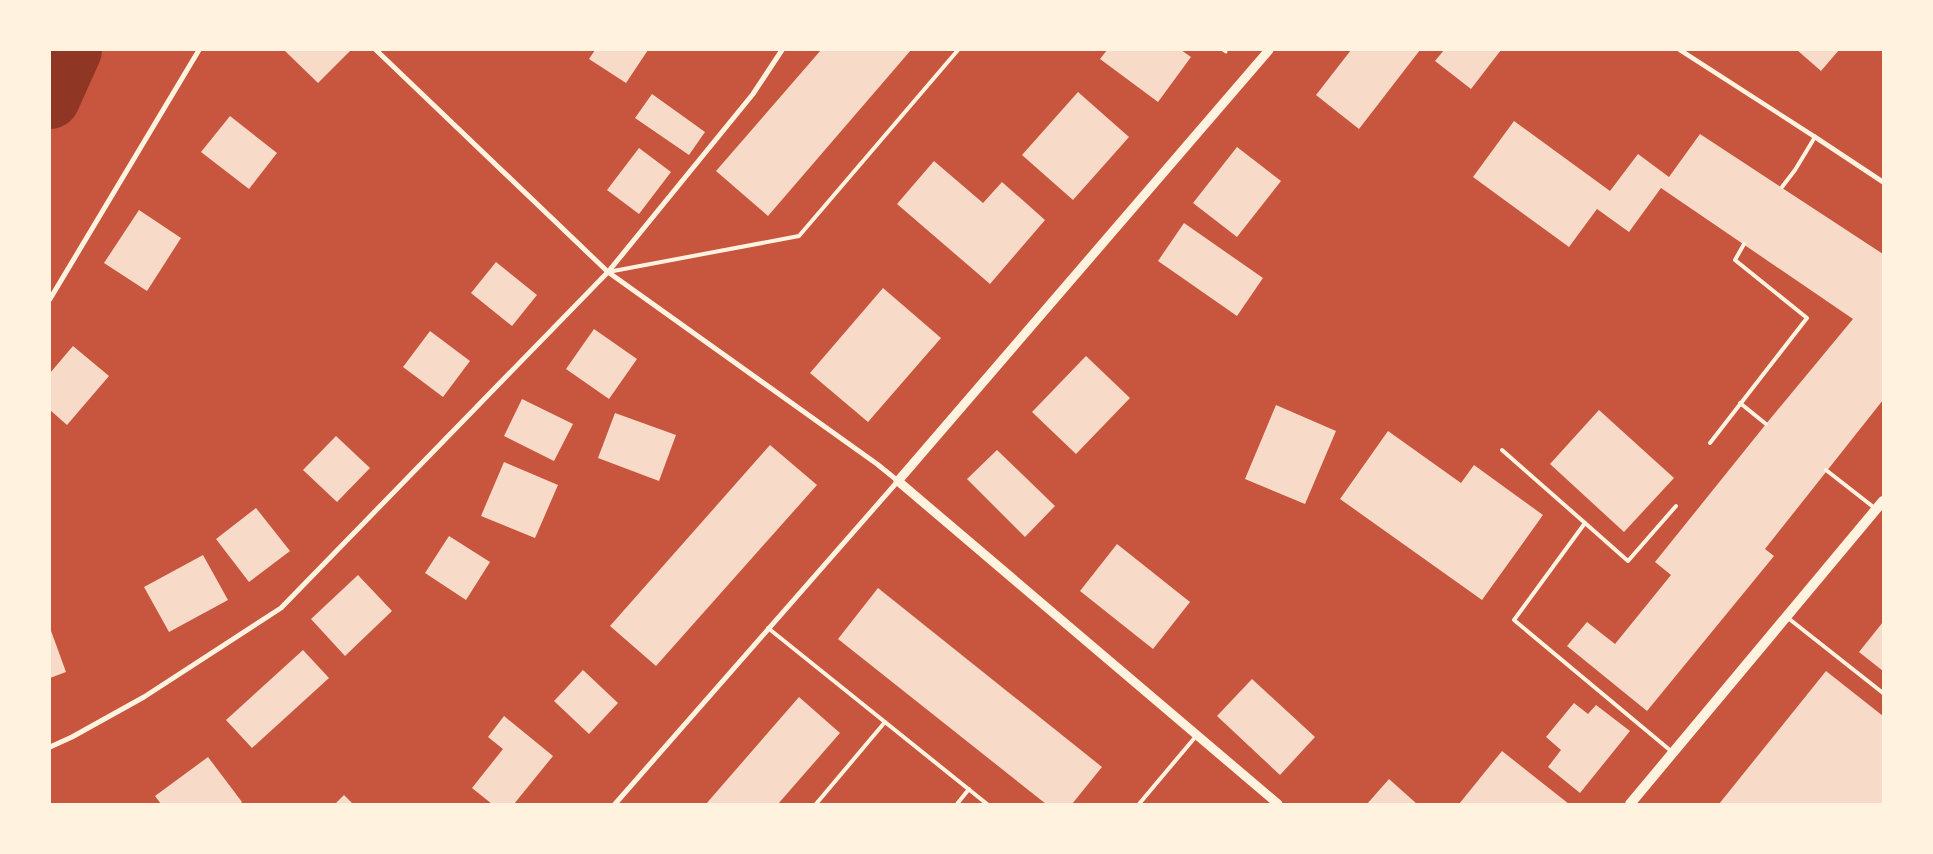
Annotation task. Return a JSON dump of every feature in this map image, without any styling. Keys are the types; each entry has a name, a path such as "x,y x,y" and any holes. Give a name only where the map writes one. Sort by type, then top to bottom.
{"main road":[{"path":"1630,804 1883,500"}],"street":[{"path":"50,300 199,50"},
{"path":"376,50 608,272 877,464 1278,804"},
{"path":"50,747 72,737 144,697 281,608 608,272 753,94 782,50"},
{"path":"615,804 898,481 1269,50"},
{"path":"1680,50 1883,182"}],"lane":[{"path":"608,272 799,236 958,50"},
{"path":"1782,187 1815,137"},
{"path":"1710,443 1808,318 1735,260 1744,244"},
{"path":"1740,403 1766,424"},
{"path":"1502,450 1628,561 1676,506"},
{"path":"1826,470 1876,509"},
{"path":"1585,523 1514,620 1673,753"},
{"path":"1786,617 1883,693"},
{"path":"768,628 987,804"},
{"path":"816,804 885,722"},
{"path":"1139,804 1197,735"},
{"path":"957,804 969,789"}],"building":[{"path":"284,50 351,50 318,83"},
{"path":"595,50 648,50 626,83 589,59"},
{"path":"821,50 911,50 768,216 716,171"},
{"path":"1107,50 1181,50 1191,57 1158,102 1100,59"},
{"path":"1351,50 1420,50 1359,129 1316,95"},
{"path":"1444,50 1501,50 1471,89 1435,61"},
{"path":"1797,50 1839,50 1821,71"},
{"path":"1078,92 1129,137 1073,200 1022,155"},
{"path":"652,94 705,132 689,155 635,118"},
{"path":"230,116 277,153 249,189 201,152"},
{"path":"1514,121 1610,191 1638,154 1669,177 1700,134 1883,254 1883,400 1765,549 1774,556 1647,711 1567,646 1587,622 1615,644 1671,575 1655,562 1853,319 1661,188 1629,232 1597,209 1569,247 1473,177"},
{"path":"1237,147 1281,181 1237,237 1193,203"},
{"path":"639,148 671,172 639,214 607,190"},
{"path":"934,161 983,203 1002,182 1045,220 990,284 897,204"},
{"path":"139,210 181,238 147,291 104,263"},
{"path":"1184,223 1263,278 1237,316 1158,261"},
{"path":"496,262 537,295 512,326 471,293"},
{"path":"883,288 941,338 868,422 810,373"},
{"path":"594,329 637,359 609,399 566,369"},
{"path":"430,331 470,361 443,397 403,367"},
{"path":"73,346 109,376 67,425 50,410 50,373"},
{"path":"1086,356 1130,398 1076,454 1032,412"},
{"path":"522,399 573,424 554,461 504,436"},
{"path":"1276,405 1336,431 1305,504 1245,479"},
{"path":"1599,410 1674,478 1624,532 1550,464"},
{"path":"615,413 676,435 659,481 598,458"},
{"path":"1388,431 1461,483 1474,465 1543,515 1482,600 1340,499"},
{"path":"336,436 370,468 337,502 303,470"},
{"path":"770,445 817,485 656,666 610,626"},
{"path":"997,450 1055,506 1025,537 967,479"},
{"path":"504,462 558,485 535,538 481,516"},
{"path":"256,508 290,551 249,582 216,539"},
{"path":"449,536 490,562 466,600 425,573"},
{"path":"1117,544 1190,602 1153,649 1080,591"},
{"path":"203,555 228,600 169,632 144,587"},
{"path":"358,575 392,611 345,656 311,619"},
{"path":"878,588 1102,767 1072,804 1046,804 838,639"},
{"path":"1883,622 1883,671 1859,652"},
{"path":"50,628 66,672 50,678"},
{"path":"303,650 329,678 252,748 226,720"},
{"path":"583,670 618,703 589,734 554,701"},
{"path":"1826,671 1883,716 1883,804 1719,804"},
{"path":"1252,679 1315,737 1280,775 1217,716"},
{"path":"799,697 840,733 778,804 706,804"},
{"path":"1574,703 1588,714 1596,705 1630,731 1580,793 1548,767 1561,750 1546,737"},
{"path":"504,716 553,756 514,804 492,804 472,788 503,749 488,737"},
{"path":"1502,751 1569,804 1459,804"},
{"path":"208,757 242,802 240,804 161,804 155,796"},
{"path":"1389,779 1417,804 1367,804"},
{"path":"344,795 353,804 335,804"}],"waterway":[{"path":"50,99 72,50"}]}
